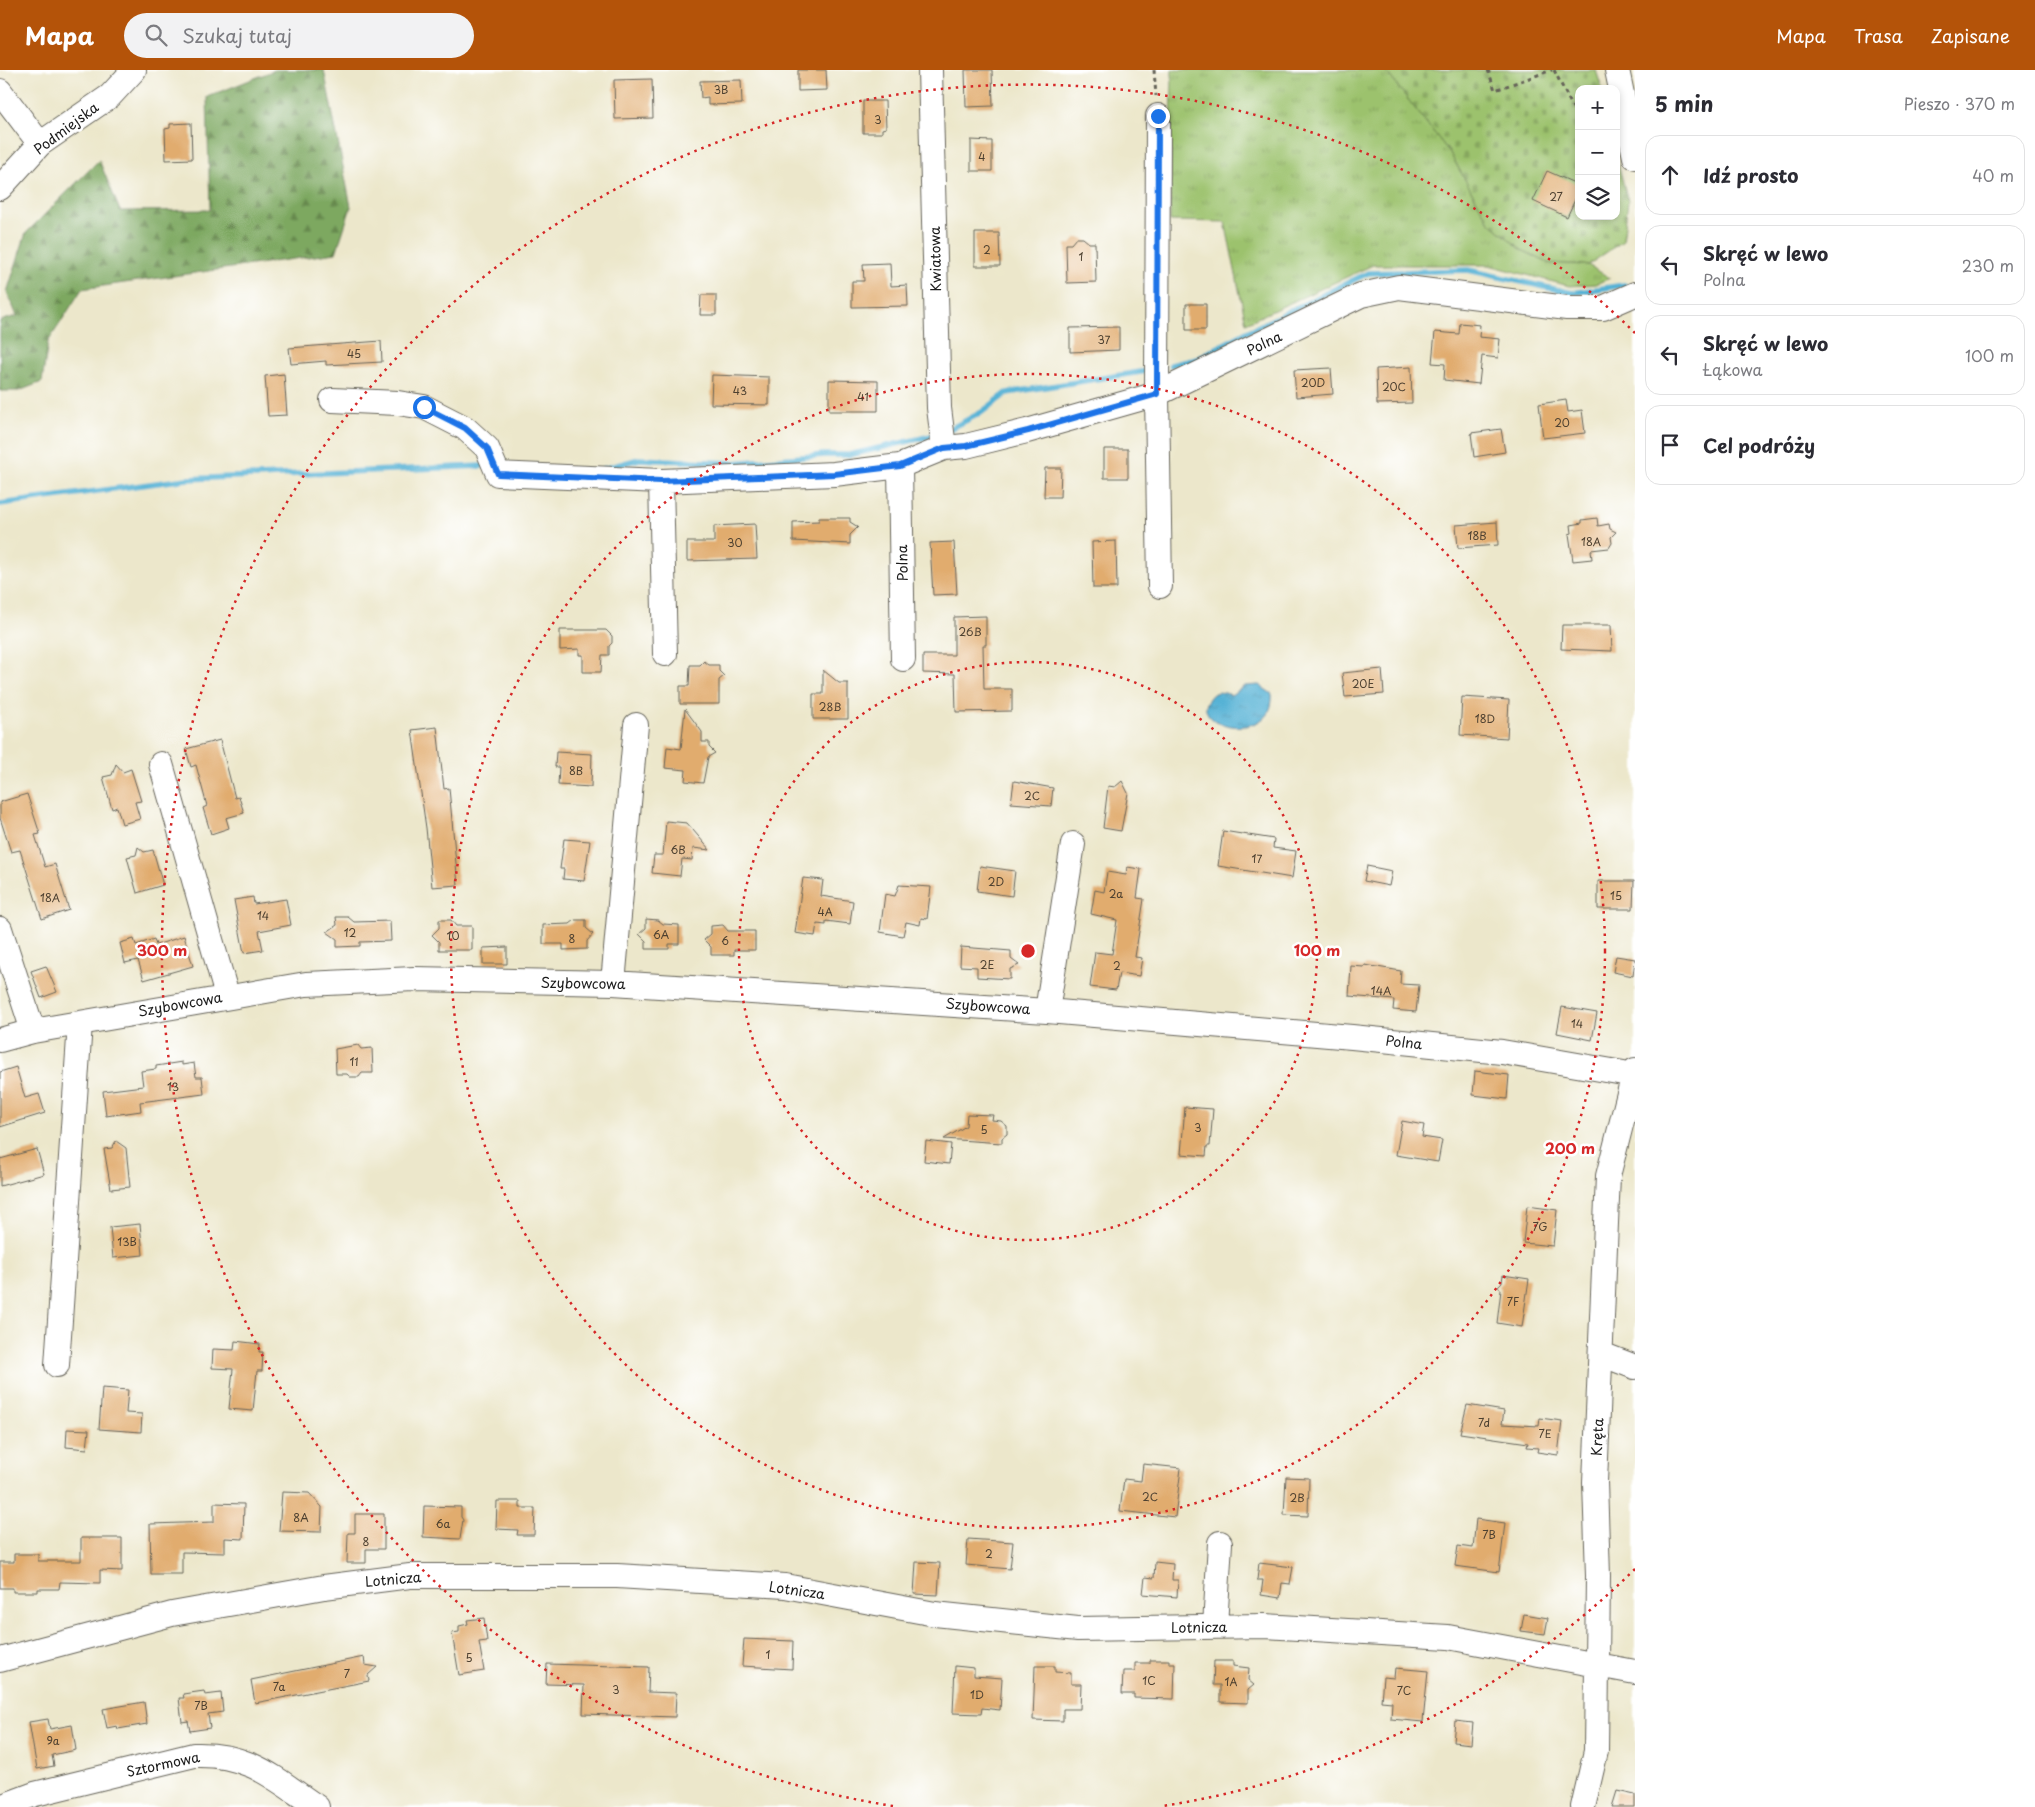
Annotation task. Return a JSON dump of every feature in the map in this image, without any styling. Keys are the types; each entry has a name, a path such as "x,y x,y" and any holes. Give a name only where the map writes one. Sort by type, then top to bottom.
{"street":[{"name":"Podmiejska","path":"0,188 40,144 110,96 134,70"},
{"name":"Kwiatowa","path":"930,70 939,408 944,448"},
{"path":"1617,70 1635,157"},
{"path":"0,91 40,144"},
{"path":"1158,116 1157,394 1160,586"},
{"name":"Polna","path":"332,400 398,403 424,407 465,428 487,448 498,474 661,481 834,474 900,466 944,448 966,446 1028,431 1157,394 1361,295 1399,287 1567,308 1603,308 1635,294"},
{"name":"Polna","path":"900,466 903,659"},
{"path":"661,481 665,654"},
{"path":"613,983 636,725"},
{"path":"161,764 228,996"},
{"path":"1047,1011 1073,844"},
{"path":"0,929 33,1031"},
{"name":"Szybowcowa","path":"0,1040 33,1031 80,1022 306,984 414,979 613,983 1047,1011 1170,1022"},
{"path":"57,1365 80,1022"},
{"name":"Polna","path":"1170,1022 1502,1052 1634,1073"},
{"name":"Kręta","path":"1583,1807 1596,1751 1598,1576 1595,1482 1608,1176 1634,1073"},
{"path":"1601,1354 1635,1367"},
{"path":"1215,1626 1220,1543"},
{"name":"Lotnicza","path":"0,1660 172,1614 324,1586 410,1576 617,1576 786,1586 935,1614 1068,1628 1264,1626 1448,1637 1635,1672"},
{"name":"Sztormowa","path":"0,1807 35,1794 194,1755 211,1754 243,1761 268,1774 317,1807"}],"path":[{"path":"1488,70 1495,90 1553,70 1575,110"}],"green space":[{"path":"275,70 324,70 351,207 336,253 82,289 48,342 42,382 19,391 0,391 0,321 17,316 7,292 26,233 99,160 120,211 210,210 207,97"},
{"path":"1172,70 1385,70 1450,153 1489,222 1522,250 1548,263 1588,265 1610,278 1596,284 1569,286 1489,265 1373,265 1246,323 1225,222 1170,221"},
{"path":"1385,70 1596,70 1601,85 1575,85 1575,220 1620,220 1620,172 1628,201 1623,241 1588,265 1548,263 1522,250 1489,222 1450,153"}],"water":[{"path":"1259,685 1272,694 1270,710 1261,720 1248,726 1234,726 1220,723 1210,717 1206,708 1210,697 1214,693 1222,692 1231,695 1245,686"}],"building":[{"path":"798,70 826,70 827,90 798,91"},
{"path":"965,70 992,70 993,106 966,107"},
{"path":"652,79 653,118 615,119 614,80"},
{"path":"741,80 742,104 708,105 708,97 701,98 700,81"},
{"path":"863,101 885,101 886,128 882,129 882,133 863,133"},
{"path":"191,123 192,159 166,160 165,129 170,128 170,124"},
{"path":"971,140 992,141 992,171 971,171"},
{"path":"1547,171 1575,183 1575,200 1567,217 1533,201"},
{"path":"975,233 999,233 1000,266 975,266"},
{"path":"1076,238 1083,238 1089,243 1095,243 1096,282 1067,283 1066,244 1071,244"},
{"path":"890,263 891,286 907,285 908,306 852,307 852,281 864,281 863,264"},
{"path":"701,295 716,295 716,315 700,315"},
{"path":"1186,304 1206,304 1206,330 1186,330"},
{"path":"1460,323 1480,325 1479,337 1500,339 1498,358 1482,356 1479,384 1444,380 1445,364 1432,363 1435,332 1459,334"},
{"path":"1119,327 1119,350 1070,352 1070,328"},
{"path":"381,341 382,362 326,365 326,361 291,364 289,348"},
{"path":"1411,367 1412,403 1377,404 1376,369"},
{"path":"1331,368 1333,394 1296,397 1294,370"},
{"path":"284,374 287,415 268,416 265,376"},
{"path":"712,375 769,377 769,405 711,404"},
{"path":"829,380 878,381 878,411 829,411"},
{"path":"1566,400 1568,412 1582,410 1585,433 1543,438 1539,404"},
{"path":"1501,429 1505,452 1474,457 1471,433"},
{"path":"1104,449 1128,449 1128,478 1104,478"},
{"path":"1045,468 1061,468 1060,497 1044,497"},
{"path":"819,518 850,518 850,522 858,527 850,535 850,544 793,541 793,522 819,521"},
{"path":"1597,518 1598,526 1609,524 1610,529 1616,532 1611,537 1612,543 1609,548 1591,550 1592,559 1573,561 1569,534 1572,533 1571,525 1582,523 1582,520"},
{"path":"1497,522 1498,545 1458,548 1456,525"},
{"path":"755,524 757,559 687,561 687,542 714,542 714,526"},
{"path":"1116,541 1117,588 1093,588 1092,542"},
{"path":"954,542 957,594 933,595 930,543"},
{"path":"986,616 986,645 983,645 984,689 1012,689 1012,711 956,712 955,674 923,673 923,655 954,655 954,617"},
{"path":"1562,625 1611,625 1612,651 1561,649"},
{"path":"560,630 606,630 612,636 609,655 602,655 601,672 583,672 583,655 579,655 579,649 560,650"},
{"path":"704,661 709,665 719,665 719,671 724,676 719,680 719,704 680,704 680,686 689,686 690,665 700,665"},
{"path":"1382,669 1384,694 1345,697 1342,673"},
{"path":"823,670 839,683 848,683 848,719 813,719 813,694 823,694"},
{"path":"1462,697 1509,700 1507,738 1460,735"},
{"path":"685,709 702,732 702,742 709,742 709,747 715,753 708,757 703,783 685,781 686,770 665,768 667,747 681,749"},
{"path":"437,727 444,789 449,788 458,885 432,887 426,828 412,730"},
{"path":"220,740 235,798 239,797 244,813 226,818 229,828 211,834 203,808 207,806 196,765 191,767 186,749"},
{"path":"556,752 592,754 591,787 558,785 559,767 555,767"},
{"path":"116,764 123,772 131,769 141,801 135,802 140,819 122,824 117,807 112,809 103,777 112,775"},
{"path":"1014,781 1053,788 1051,806 1011,803"},
{"path":"1122,781 1128,793 1121,831 1103,828 1108,786 1115,787"},
{"path":"27,794 40,834 35,835 45,867 55,864 69,910 42,919 20,850 11,852 0,818 0,802"},
{"path":"666,821 687,823 710,850 693,848 692,860 682,859 680,876 652,873 654,855 663,855"},
{"path":"1223,831 1274,839 1273,848 1296,851 1292,878 1218,866"},
{"path":"564,839 590,841 584,881 563,879 564,869 560,869"},
{"path":"138,847 144,852 153,850 163,885 137,893 127,857 136,855"},
{"path":"980,866 1015,871 1012,896 977,891"},
{"path":"1367,866 1392,871 1389,886 1364,881"},
{"path":"1127,867 1141,869 1137,898 1144,899 1135,957 1142,958 1139,976 1119,973 1116,990 1090,987 1095,952 1112,954 1117,920 1091,914 1095,890 1104,892 1107,872 1126,875"},
{"path":"803,878 823,880 821,896 853,901 850,924 826,921 826,925 817,924 815,936 795,933"},
{"path":"1598,881 1634,881 1633,909 1598,909"},
{"path":"899,885 931,887 927,919 921,918 920,925 906,922 903,936 880,932 885,894 895,896"},
{"path":"253,897 254,904 286,899 291,925 259,931 263,950 244,953 234,900"},
{"path":"336,917 348,917 354,922 390,921 391,941 360,942 360,946 337,947 337,939 327,932 337,925"},
{"path":"646,919 658,920 663,924 679,925 679,944 669,944 669,949 646,949 646,941 639,934 646,928"},
{"path":"439,920 451,920 456,926 472,926 472,950 439,950 439,942 432,935 439,928"},
{"path":"575,920 586,920 586,928 593,934 587,941 587,949 563,950 563,944 543,944 543,925 570,924"},
{"path":"723,925 728,931 755,931 755,950 734,950 734,955 711,955 711,947 704,940 711,934 711,926"},
{"path":"184,936 193,966 144,980 138,960 125,963 120,943 134,939 136,945 154,939 156,945"},
{"path":"507,947 507,964 483,964 483,948"},
{"path":"961,947 1011,951 1011,959 1019,965 1010,969 1010,979 977,977 977,967 960,966"},
{"path":"1616,956 1635,959 1633,976 1613,972"},
{"path":"1365,965 1401,971 1400,984 1419,985 1416,1012 1393,1010 1394,1000 1349,996 1351,966 1364,967"},
{"path":"46,966 57,992 41,998 31,971"},
{"path":"1562,1007 1597,1013 1592,1040 1557,1033"},
{"path":"358,1045 361,1049 372,1048 373,1073 362,1073 359,1077 336,1074 335,1049"},
{"path":"182,1062 182,1065 194,1063 196,1077 202,1077 204,1094 140,1102 141,1111 106,1116 103,1091 143,1086 141,1071 156,1069 156,1066"},
{"path":"16,1067 25,1098 39,1094 45,1113 0,1127 0,1072"},
{"path":"1475,1071 1509,1075 1507,1099 1473,1095"},
{"path":"1185,1107 1213,1109 1210,1146 1207,1146 1206,1156 1181,1154"},
{"path":"967,1114 993,1115 992,1120 1001,1121 1007,1126 1007,1134 1002,1138 1002,1143 944,1139 966,1126"},
{"path":"1402,1121 1424,1125 1422,1137 1442,1140 1438,1162 1396,1155"},
{"path":"116,1141 126,1148 130,1187 111,1189 104,1149 112,1148"},
{"path":"926,1141 951,1144 949,1164 924,1161"},
{"path":"37,1149 44,1174 0,1186 0,1159"},
{"path":"1527,1206 1557,1210 1553,1246 1523,1243"},
{"path":"140,1224 143,1255 113,1258 110,1227"},
{"path":"1503,1275 1529,1279 1522,1327 1497,1323 1501,1290 1498,1286 1502,1282"},
{"path":"235,1341 260,1344 259,1352 263,1352 262,1371 257,1371 253,1411 229,1409 233,1369 212,1368 213,1349 234,1350"},
{"path":"102,1388 128,1390 126,1413 142,1414 141,1432 99,1429"},
{"path":"1467,1405 1504,1411 1502,1424 1539,1426 1540,1418 1562,1421 1558,1455 1537,1452 1538,1448 1527,1447 1528,1443 1460,1433"},
{"path":"67,1429 89,1430 87,1449 66,1447"},
{"path":"1143,1464 1181,1468 1175,1517 1120,1511 1124,1479 1141,1481"},
{"path":"1286,1477 1309,1478 1308,1516 1284,1515"},
{"path":"282,1492 309,1493 322,1507 321,1532 279,1531"},
{"path":"497,1501 520,1501 520,1508 535,1508 534,1535 517,1535 518,1530 496,1529"},
{"path":"214,1503 244,1504 243,1539 225,1538 225,1553 182,1552 182,1574 151,1574 150,1524 214,1522"},
{"path":"424,1506 461,1507 461,1517 463,1520 460,1539 423,1537"},
{"path":"355,1514 384,1514 384,1549 366,1549 366,1563 347,1563 348,1533 355,1533"},
{"path":"1476,1519 1505,1523 1499,1572 1455,1566 1458,1546 1473,1548"},
{"path":"81,1538 122,1538 122,1571 100,1570 100,1583 60,1582 59,1589 38,1589 38,1592 13,1592 13,1588 0,1588 0,1562 14,1562 14,1554 38,1554 38,1561 81,1561"},
{"path":"968,1539 1013,1542 1010,1569 966,1565"},
{"path":"916,1562 940,1563 938,1595 914,1594"},
{"path":"1155,1562 1173,1564 1172,1580 1178,1580 1177,1597 1143,1594 1145,1577 1154,1578"},
{"path":"1259,1563 1293,1567 1290,1584 1282,1583 1280,1598 1261,1595 1263,1580 1257,1580"},
{"path":"1524,1614 1548,1618 1545,1634 1521,1631"},
{"path":"484,1618 487,1641 479,1642 484,1671 459,1675 452,1633 459,1632 459,1626 468,1624 467,1620"},
{"path":"744,1639 793,1641 792,1669 742,1666"},
{"path":"364,1657 365,1665 377,1667 368,1675 369,1681 255,1703 251,1680"},
{"path":"1150,1660 1169,1660 1169,1663 1175,1663 1174,1699 1134,1698 1134,1694 1122,1694 1123,1671 1135,1671 1135,1663 1150,1663"},
{"path":"1214,1661 1233,1661 1233,1666 1249,1668 1248,1680 1254,1685 1248,1690 1248,1703 1220,1702 1220,1685 1213,1685"},
{"path":"547,1664 649,1667 648,1692 676,1693 675,1717 583,1714 584,1685 546,1684"},
{"path":"955,1666 974,1668 974,1676 1002,1678 1000,1710 982,1708 981,1714 953,1713"},
{"path":"1035,1666 1055,1666 1055,1672 1071,1673 1071,1684 1081,1684 1080,1709 1063,1709 1063,1721 1033,1720"},
{"path":"1395,1668 1428,1671 1423,1722 1391,1719 1392,1702 1381,1701 1383,1677 1394,1678"},
{"path":"204,1691 205,1695 221,1693 223,1712 208,1714 210,1728 190,1731 188,1721 182,1722 179,1698 184,1698 183,1694"},
{"path":"144,1702 147,1724 118,1729 117,1726 107,1728 103,1709"},
{"path":"48,1719 50,1729 72,1725 76,1750 52,1755 54,1766 37,1769 29,1722"},
{"path":"1455,1721 1473,1723 1471,1744 1453,1742"},
{"path":"1617,1791 1635,1795 1635,1807 1612,1807"}],"waterway":[{"path":"1171,365 1196,359 1368,273 1468,270 1572,293 1624,285"},
{"path":"952,428 982,412 1007,393 1147,371"},
{"path":"603,469 639,459 733,463 824,455 849,455 931,436"},
{"path":"0,504 187,479 482,466"}],"route":[{"path":"424,407 465,428 487,448 498,474 661,481 834,474 900,466 944,448 966,446 1028,431 1157,394 1158,116"}]}
